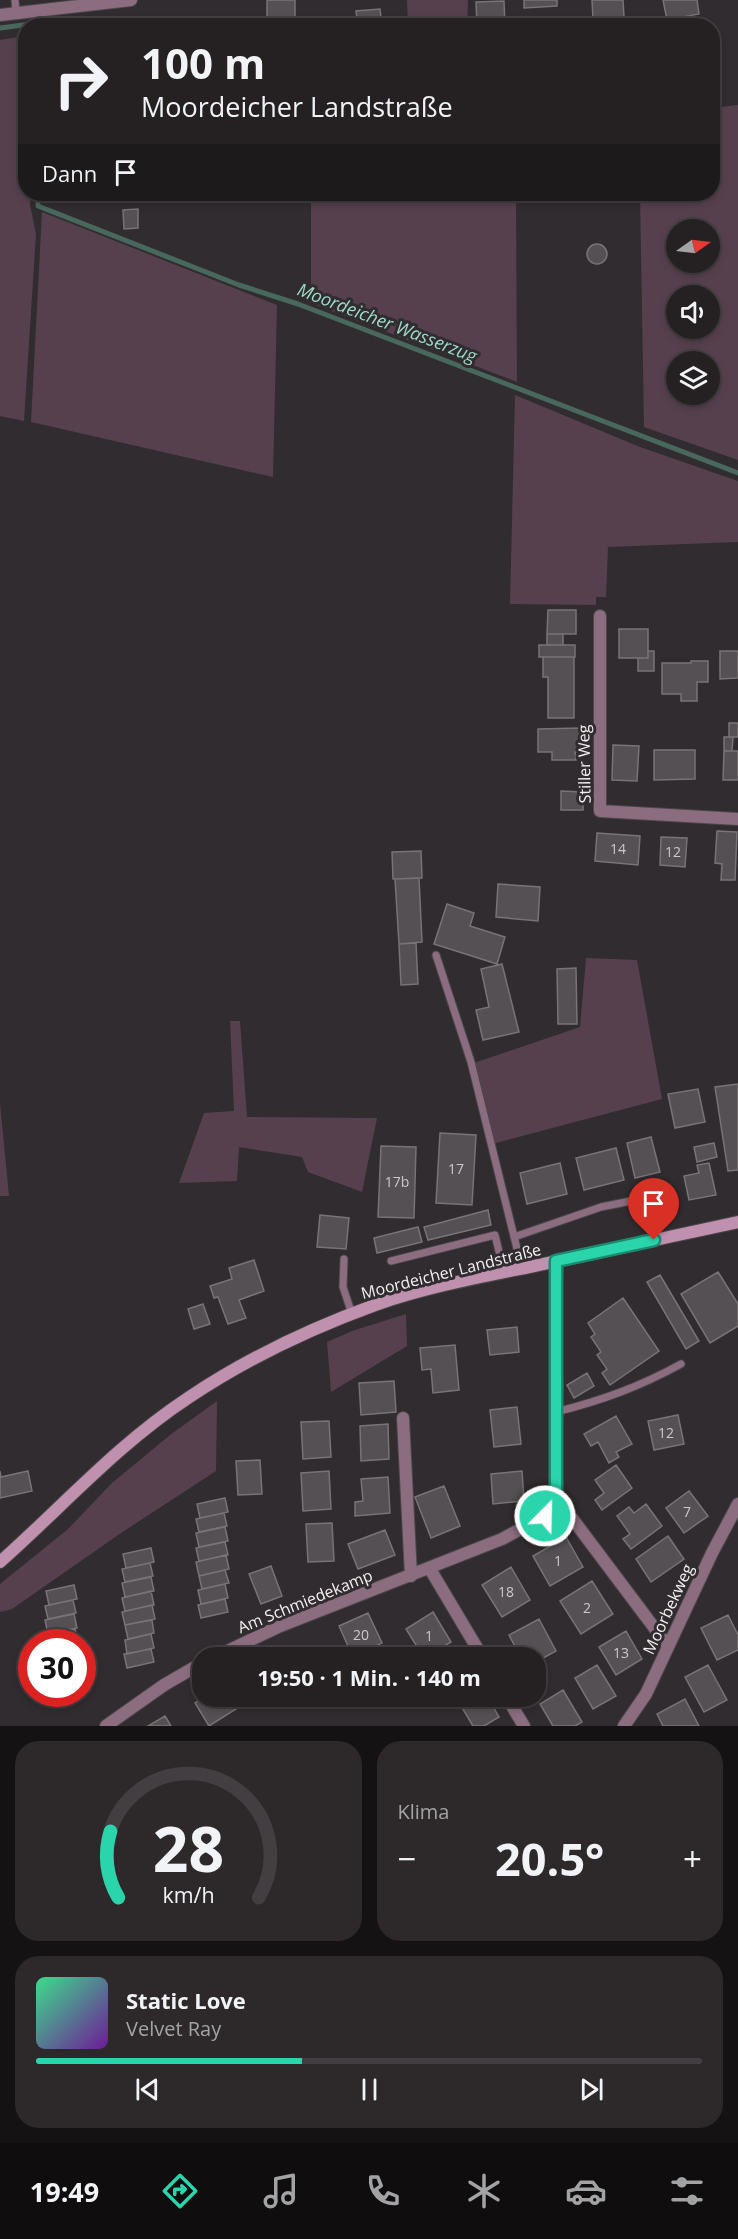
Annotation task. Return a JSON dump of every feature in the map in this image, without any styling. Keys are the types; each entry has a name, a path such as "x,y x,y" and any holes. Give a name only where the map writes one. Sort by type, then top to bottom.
{"main road":[{"name":"Moordeicher Landstraße","path":"0,1562 144,1430 188,1398 264,1353 352,1314 410,1295 504,1272 738,1222"}],"street":[{"path":"0,15 131,0"},
{"name":"Stiller Weg","path":"600,616 600,811 738,819"},
{"path":"556,1261 556,1497 668,1646"},
{"path":"403,1418 411,1576"},
{"name":"Am Schmiedekamp","path":"237,1647 278,1628 430,1569 528,1527 545,1516 556,1497"},
{"name":"Moorbekweg","path":"624,1726 646,1694 738,1504"},
{"path":"430,1569 476,1647"},
{"path":"106,1726 164,1685 192,1669"},
{"path":"513,1707 524,1726"}],"lane":[{"path":"15,0 16,13"},
{"path":"436,955 471,1062 522,1269"},
{"path":"514,1237 601,1207 656,1196"},
{"path":"391,1261 495,1235 504,1272"},
{"path":"344,1259 343,1287 352,1314"},
{"path":"556,1412 601,1400 646,1384 681,1364"}],"shaded area":[{"path":"407,0 468,0 467,18 408,18"},
{"path":"18,37 18,201 30,201 36,234 24,421 0,416 0,40"},
{"path":"738,105 738,460 644,427 640,201 720,201 720,107"},
{"path":"311,201 516,201 517,382 311,303"},
{"path":"42,212 277,305 273,477 31,422"},
{"path":"515,395 640,447 738,481 738,542 608,547 606,597 596,597 596,605 510,604"},
{"path":"586,958 637,960 662,1099 492,1144 471,1064 580,1027"},
{"path":"230,1021 240,1021 247,1117 377,1118 362,1192 308,1172 302,1157 239,1147 237,1181 179,1183 204,1113 234,1111"},
{"path":"0,1103 9,1196 0,1196"},
{"path":"406,1314 407,1346 331,1392 327,1342 352,1331"},
{"path":"217,1401 216,1471 121,1533 12,1609 0,1612 0,1584 68,1529 112,1483 170,1435"}],"building":[{"path":"267,0 295,0 295,18 267,18"},
{"path":"524,0 557,0 557,6 524,8"},
{"path":"592,0 623,0 624,17 593,18"},
{"path":"663,0 697,0 699,14 667,18"},
{"path":"504,1 505,18 477,18 476,2"},
{"path":"380,9 381,18 357,18 356,11"},
{"path":"138,209 138,228 124,229 123,210"},
{"path":"597,244 604,247 607,254 604,261 597,264 590,261 587,254 590,247"},
{"path":"548,610 576,610 576,634 547,634"},
{"path":"619,629 648,629 648,658 619,658"},
{"path":"547,634 563,634 563,645 547,645"},
{"path":"539,645 575,645 575,657 539,657"},
{"path":"648,651 654,651 654,671 638,671 638,658 648,658"},
{"path":"720,651 738,651 738,678 720,679"},
{"path":"543,657 574,657 574,718 548,718 548,677 543,677"},
{"path":"691,661 708,661 708,682 697,682 697,701 681,701 681,694 662,694 662,663 691,663"},
{"path":"729,723 738,723 738,737 729,737"},
{"path":"581,728 581,752 575,752 576,760 552,760 552,752 538,752 538,729"},
{"path":"724,737 733,737 732,751 724,751"},
{"path":"613,745 639,746 637,781 612,780"},
{"path":"654,750 695,750 695,779 654,780"},
{"path":"724,751 738,751 738,780 723,780"},
{"path":"561,791 583,792 583,810 561,810"},
{"path":"717,831 737,832 735,880 721,880 722,864 715,863"},
{"path":"597,833 640,836 638,865 595,861"},
{"path":"661,837 687,838 685,867 660,865"},
{"path":"421,851 422,878 393,879 392,852"},
{"path":"419,878 422,942 399,944 395,879"},
{"path":"498,884 540,887 538,921 496,917"},
{"path":"447,904 474,913 470,926 505,937 497,964 434,944"},
{"path":"416,943 418,984 401,985 399,944"},
{"path":"502,964 519,1032 483,1040 476,1010 489,1007 481,969"},
{"path":"576,968 577,1024 558,1024 557,969"},
{"path":"738,1084 738,1170 728,1171 715,1087"},
{"path":"698,1089 705,1122 675,1128 668,1094"},
{"path":"440,1133 476,1135 472,1205 436,1203"},
{"path":"651,1137 660,1172 635,1178 627,1143"},
{"path":"714,1143 717,1157 697,1162 694,1147"},
{"path":"381,1146 416,1147 414,1218 378,1217"},
{"path":"616,1148 624,1180 584,1190 576,1158"},
{"path":"560,1163 567,1194 527,1204 520,1173"},
{"path":"709,1163 716,1195 689,1200 684,1176 699,1173 697,1165"},
{"path":"488,1210 491,1225 428,1240 424,1227"},
{"path":"320,1215 349,1218 346,1249 317,1247"},
{"path":"418,1227 422,1242 377,1253 374,1238"},
{"path":"254,1260 264,1291 239,1300 246,1318 228,1324 218,1297 214,1298 210,1286 232,1279 229,1268"},
{"path":"718,1272 738,1304 738,1326 710,1343 681,1294"},
{"path":"660,1275 699,1341 686,1349 647,1282"},
{"path":"623,1298 659,1351 610,1385 602,1373 607,1369 597,1355 601,1352 591,1337 595,1334 588,1323"},
{"path":"203,1304 210,1324 194,1329 188,1309"},
{"path":"517,1327 519,1352 490,1355 487,1330"},
{"path":"455,1345 459,1390 433,1393 431,1369 422,1370 420,1348"},
{"path":"587,1373 594,1386 574,1398 567,1385"},
{"path":"394,1381 396,1412 361,1415 359,1383"},
{"path":"517,1407 521,1444 494,1447 490,1410"},
{"path":"678,1415 684,1444 654,1450 648,1421"},
{"path":"616,1416 632,1444 616,1452 619,1457 609,1463 598,1442 591,1446 584,1434"},
{"path":"329,1421 331,1457 303,1459 301,1422"},
{"path":"388,1424 389,1459 361,1461 360,1426"},
{"path":"260,1460 262,1494 238,1495 236,1461"},
{"path":"616,1465 632,1488 602,1510 595,1500 604,1493 595,1480"},
{"path":"0,1471 1,1477 28,1471 32,1491 0,1498"},
{"path":"329,1471 331,1509 303,1511 301,1473"},
{"path":"522,1471 524,1501 493,1504 491,1474"},
{"path":"388,1477 390,1513 355,1516 355,1502 363,1501 361,1479"},
{"path":"444,1486 460,1526 431,1538 415,1497"},
{"path":"689,1491 708,1516 684,1533 666,1508"},
{"path":"225,1498 228,1512 200,1518 197,1504"},
{"path":"646,1504 662,1526 631,1549 623,1539 630,1534 617,1516 629,1507 634,1513"},
{"path":"224,1513 227,1526 199,1532 196,1519"},
{"path":"332,1523 334,1561 308,1562 306,1524"},
{"path":"225,1527 228,1541 199,1547 196,1533"},
{"path":"385,1530 395,1555 358,1569 348,1544"},
{"path":"668,1536 684,1559 651,1582 636,1559"},
{"path":"566,1537 583,1567 550,1586 533,1556"},
{"path":"225,1542 228,1555 199,1561 196,1548"},
{"path":"151,1548 154,1562 126,1568 123,1554"},
{"path":"226,1555 229,1569 199,1576 196,1562"},
{"path":"150,1563 153,1576 125,1582 122,1569"},
{"path":"271,1566 282,1596 261,1604 249,1574"},
{"path":"511,1567 530,1600 502,1617 482,1585"},
{"path":"225,1570 229,1583 202,1589 199,1576"},
{"path":"151,1577 154,1591 125,1597 122,1583"},
{"path":"592,1581 613,1614 581,1634 560,1601"},
{"path":"225,1584 228,1598 201,1604 198,1590"},
{"path":"74,1585 77,1599 49,1605 46,1591"},
{"path":"151,1591 154,1605 125,1611 122,1598"},
{"path":"225,1599 228,1612 201,1618 198,1605"},
{"path":"73,1600 76,1613 48,1619 45,1606"},
{"path":"152,1605 155,1619 125,1625 122,1612"},
{"path":"433,1612 451,1642 443,1647 417,1647 406,1629"},
{"path":"368,1613 382,1643 374,1647 348,1647 339,1626"},
{"path":"74,1614 77,1628 47,1629 45,1620"},
{"path":"728,1615 738,1635 738,1650 717,1660 701,1628"},
{"path":"539,1619 556,1651 546,1656 546,1647 515,1647 509,1635"},
{"path":"152,1620 154,1633 128,1639 125,1625"},
{"path":"626,1631 642,1659 616,1675 599,1647"},
{"path":"151,1634 154,1648 127,1654 125,1640"},
{"path":"151,1649 154,1662 127,1668 124,1654"},
{"path":"597,1665 616,1696 593,1709 575,1678"},
{"path":"708,1665 727,1700 704,1712 685,1677"},
{"path":"563,1690 582,1722 575,1726 553,1726 542,1707 546,1707 546,1700"},
{"path":"685,1699 699,1726 663,1726 657,1714"},
{"path":"197,1707 235,1707 236,1709 209,1726"},
{"path":"462,1707 493,1707 499,1717 484,1726 473,1726"},
{"path":"165,1716 171,1726 148,1726"}],"waterway":[{"name":"Moordeicher Wasserzug","path":"0,28 18,26"},
{"name":"Moordeicher Wasserzug","path":"38,201 38,206 239,285 298,304 738,473"}],"route":[{"path":"545,1516 556,1497 556,1261 654,1240"}]}
